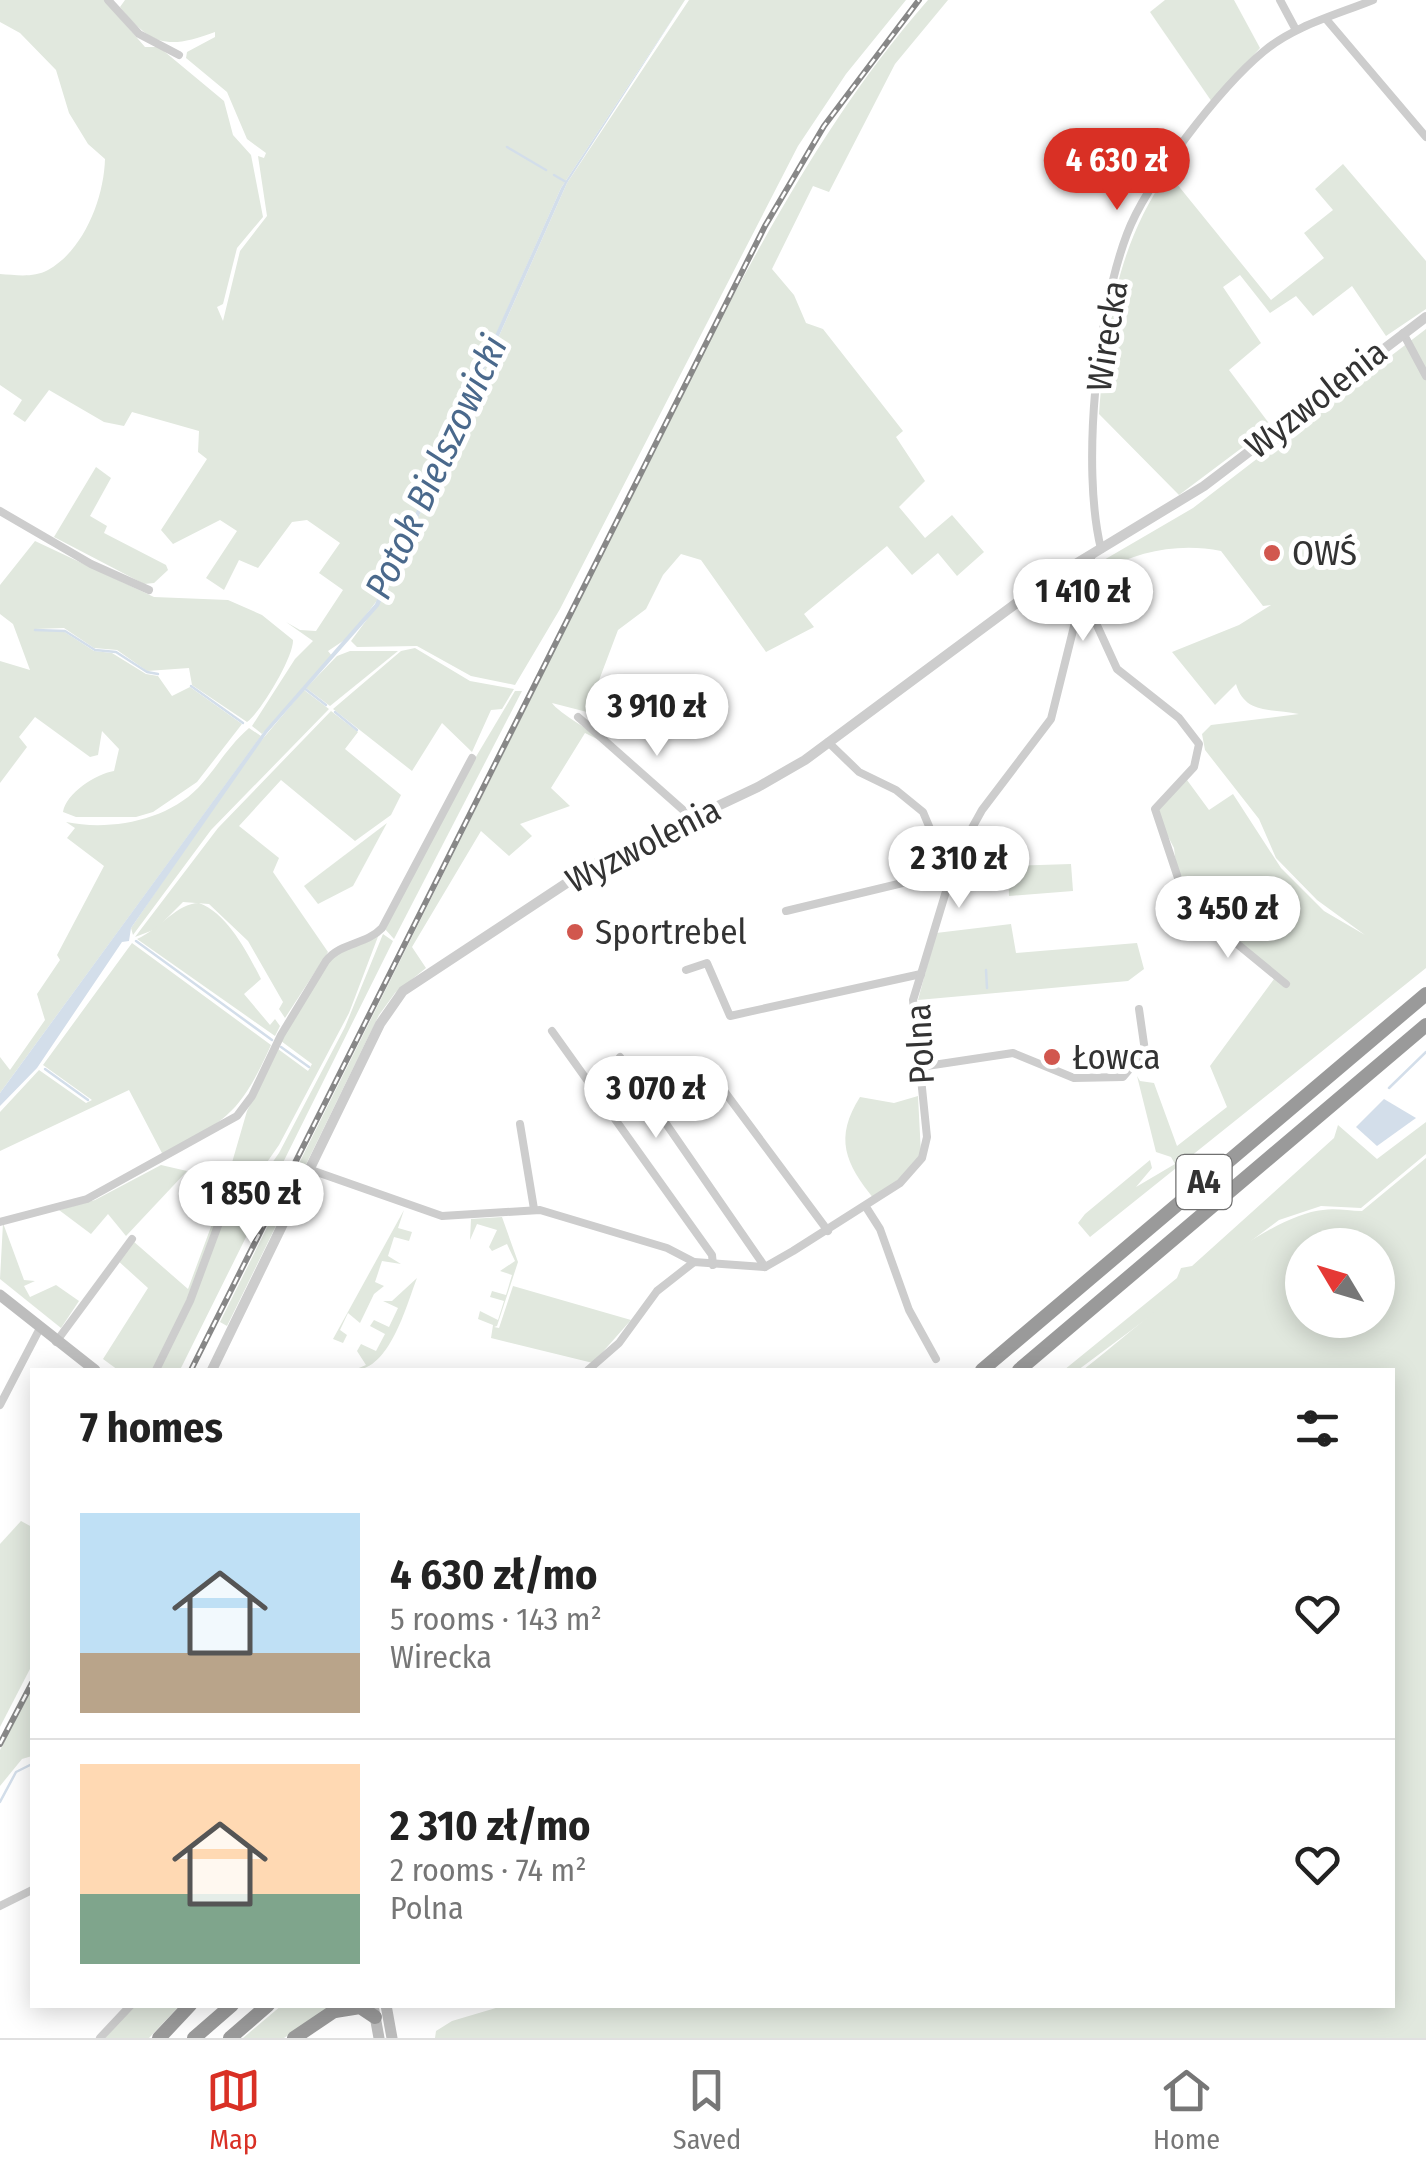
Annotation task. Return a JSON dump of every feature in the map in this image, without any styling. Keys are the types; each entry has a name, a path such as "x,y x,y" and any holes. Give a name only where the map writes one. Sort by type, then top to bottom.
{"highway":[{"name":"A4","path":"984,1368 1426,994"},
{"name":"A4","path":"1020,1368 1426,1025"},
{"path":"159,2038 187,2008"},
{"path":"194,2038 229,2008"},
{"path":"230,2038 265,2008"},
{"path":"294,2038 339,2008"}],"main road":[{"path":"0,1295 39,1330 92,1368"},
{"path":"378,2009 379,2038"},
{"path":"378,2009 392,2038"}],"street":[{"path":"108,0 139,34 179,56"},
{"path":"1280,0 1296,30"},
{"name":"Wirecka","path":"1096,552 1092,477 1098,383 1113,284 1126,236 1152,190 1222,93 1264,50 1296,30 1372,0"},
{"path":"1326,19 1426,136"},
{"name":"Wyzwolenia","path":"213,1368 380,1024 403,991 597,863 771,780 1011,606 1204,486 1426,318"},
{"path":"1403,332 1426,376"},
{"path":"0,510 91,564 149,590"},
{"name":"Polna","path":"765,1266 866,1207 914,1169 926,1148 914,1000 921,974 950,876 982,810 1052,719 1096,552"},
{"path":"1084,596 1117,669 1179,718 1199,744 1194,767 1155,809 1172,849 1180,892 1186,902 1286,984"},
{"path":"578,718 691,818"},
{"path":"828,742 859,772 896,790 922,812 950,876"},
{"path":"0,1222 87,1199 208,1136 242,1111 330,956 372,938 382,928 472,758"},
{"path":"786,911 940,874 950,876"},
{"path":"686,970 707,963 730,1016 921,974"},
{"path":"920,1067 1013,1053 1074,1078 1123,1077 1145,1052 1139,1010"},
{"path":"552,1031 712,1254 713,1265"},
{"path":"620,1057 765,1266"},
{"path":"707,1068 828,1230"},
{"path":"520,1124 534,1209"},
{"path":"311,1170 442,1216 534,1209 655,1244 694,1262 765,1266"},
{"path":"866,1207 880,1229 909,1310 936,1359"},
{"path":"157,1368 190,1301 223,1212"},
{"path":"56,1342 132,1239"},
{"path":"590,1368 620,1343 657,1291 694,1262"},
{"path":"0,1405 39,1330"},
{"path":"0,1906 30,1891"},
{"path":"100,2038 128,2008"}],"shaded area":[{"path":"0,0 104,0 145,47 159,47 224,101 233,135 251,155 263,217 237,248 223,304 217,307 223,321 240,251 267,216 258,156 264,158 266,153 247,139 227,92 186,58 187,52 215,37 215,32 185,41 162,41 131,20 120,7 125,0 685,0 561,188 379,598 349,637 328,651 332,656 262,734 252,726 295,659 313,641 286,622 300,630 316,631 343,590 319,573 340,543 307,520 292,522 258,568 239,560 224,590 206,578 237,531 220,520 173,544 161,530 207,459 198,452 199,431 132,412 124,426 104,422 49,390 25,422 13,414 22,400 0,385 0,274 42,273 72,250 96,206 105,159 88,144 69,113 56,70 20,33 0,22"},
{"path":"685,0 567,183 379,606 267,733 131,928 129,941 122,942 37,1068 0,1106 0,1093 265,730 375,604 561,188"},
{"path":"689,0 906,0 846,74 798,146 560,609 515,685 471,676 417,646 357,647 351,641 382,599 567,183"},
{"path":"928,0 948,0 895,64 829,192 813,186 772,269 794,295 806,323 823,329 903,431 896,437 925,481 899,507 925,538 952,515 984,552 957,576 938,553 912,575 887,546 804,614 814,627 766,652 701,560 681,554 663,575 646,609 618,630 587,712 552,703 611,746 585,733 551,788 570,806 520,824 532,836 509,856 481,831 412,947 426,968 395,993 379,1015 227,1326 220,1322 712,335 785,203 837,120"},
{"path":"1165,0 1234,0 1260,48 1212,102 1150,12"},
{"path":"1343,164 1426,261 1426,309 1386,336 1352,286 1313,316 1296,296 1270,313 1240,275 1223,287 1261,343 1229,370 1271,426 1179,495 1099,414 1110,319 1136,229 1168,173 1271,300 1324,258 1304,233 1333,210 1315,189"},
{"path":"1426,329 1426,968 1090,1237 1078,1223 1085,1214 1150,1160 1152,1168 1136,1187 1175,1164 1171,1157 1156,1152 1137,1076 1140,1081 1154,1083 1177,1146 1227,1107 1210,1066 1274,979 1190,903 1178,881 1174,848 1158,817 1158,808 1187,780 1209,810 1233,794 1281,868 1324,911 1365,935 1317,900 1276,858 1259,819 1205,750 1202,734 1211,725 1299,714 1253,706 1236,684 1215,705 1172,652 1239,625 1271,605 1263,606 1221,551 1160,550 1130,558 1102,572 1095,572 1097,564 1193,508"},
{"path":"96,467 111,478 90,516 107,526 104,533 166,565 168,570 154,583 144,584 54,537"},
{"path":"35,541 154,597 228,600 262,615 293,640 276,683 247,722 192,685 189,668 147,671 117,650 94,648 64,628 35,629 63,631 94,651 112,653 146,674 158,676 172,696 190,687 242,724 197,782 153,812 136,817 76,817 63,812 83,786 114,771 119,749 102,731 98,755 90,757 35,717 19,737 27,747 0,783 0,661 30,670 13,624 0,614 0,585"},
{"path":"415,648 470,681 514,689 502,709 491,710 472,752 442,723 412,771 333,709 401,651"},
{"path":"350,651 398,651 330,706 306,688 337,656"},
{"path":"304,690 329,709 211,830 133,935 131,928 250,754"},
{"path":"515,691 522,691 394,939 384,928 442,814"},
{"path":"331,711 358,732 345,749 401,795 391,815 355,841 281,780 239,826 279,858 273,872 328,952 285,1018 279,1009 283,1002 248,941 209,904 183,902 156,929 135,937 218,828"},
{"path":"249,728 261,736 0,1093 0,1057 10,1070 45,1020 37,994 60,960 57,955 104,866 67,838 75,828 66,822 118,824 170,808 198,788"},
{"path":"387,823 353,886 318,904 304,886"},
{"path":"1071,864 1073,891 1009,896 1008,866"},
{"path":"199,903 228,925 249,957 261,979 244,994 270,1025 275,1019 280,1026 275,1036 137,939 183,907"},
{"path":"1011,924 1016,953 1137,943 1144,969 1128,981 918,1000 936,933"},
{"path":"379,934 349,1013 279,1145 256,1178 218,1216 189,1301 155,1368 115,1368 103,1359 148,1288 116,1259 133,1241 188,1289 222,1197 247,1111 278,1049 308,1071 312,1064 281,1041 331,957"},
{"path":"383,934 393,941 181,1368 158,1368 224,1213 262,1177 279,1153 345,1027"},
{"path":"132,943 271,1045 250,1086 218,1123 163,1155 129,1090 0,1151 0,1112 39,1070 86,1103 92,1100 43,1065"},
{"path":"918,1096 921,1154 905,1174 874,1199 856,1174 846,1150 852,1112 860,1097 894,1103"},
{"path":"1384,1099 1416,1118 1377,1146 1356,1127"},
{"path":"1426,1122 1426,1154 1361,1208 1321,1206 1279,1220 1081,1368 1066,1368 1177,1278 1181,1268 1192,1266 1334,1138 1338,1125 1377,1159"},
{"path":"1426,1158 1426,2038 435,2038 436,2031 452,2021 496,2008 1395,2008 1395,1368 1085,1368 1233,1252 1297,1217 1323,1210 1362,1211"},
{"path":"161,1165 187,1171 126,1236 108,1214 91,1234 59,1210 95,1200"},
{"path":"404,1210 398,1228 412,1232 409,1241 394,1237 388,1256 401,1264 382,1261 375,1282 384,1286 374,1294 360,1323 348,1313 340,1330 347,1335 343,1343 333,1339"},
{"path":"502,1217 518,1262 497,1326 494,1327 499,1328 513,1286 631,1320 593,1363 491,1338 493,1325 478,1319 480,1311 498,1320 504,1301 490,1297 492,1291 506,1295 512,1275 500,1271 515,1261 507,1244 492,1251 489,1247 497,1230 477,1224 470,1240 471,1219"},
{"path":"3,1223 24,1280 35,1281 24,1286 30,1297 56,1285 79,1301 61,1328 0,1279"},
{"path":"417,1278 387,1348 377,1360 367,1367 359,1368 366,1365 357,1351 361,1344 376,1351 385,1334 370,1326 374,1320 389,1327 398,1308 383,1301 392,1301"},
{"path":"21,1521 30,1526 30,1669 0,1727 0,1544"},
{"path":"30,1692 30,1757 22,1759 0,1786 0,1750"},
{"path":"132,2008 177,2008 149,2038 105,2038"},
{"path":"278,2008 330,2008 284,2038 243,2038"}],"waterway":[{"path":"507,147 546,170"},
{"path":"554,175 566,182"},
{"path":"35,630 65,631 95,650 116,652 147,672 158,674"},
{"path":"191,686 243,723"},
{"path":"304,688 326,705"},
{"path":"335,712 357,730"},
{"path":"136,941 272,1040"},
{"path":"986,970 987,988"},
{"path":"281,1047 309,1067"},
{"path":"1389,1088 1426,1052"},
{"path":"45,1069 88,1100"},
{"path":"0,1802 16,1772 30,1765"}],"railway":[{"path":"192,1368 765,226 824,126 919,0"},
{"path":"0,1744 30,1687"}],"place":[{"name":"OWŚ","path":"1272,553"},
{"name":"Sportrebel","path":"575,932"},
{"name":"Łowca","path":"1052,1057"}],"water label":[{"name":"Potok Bielszowicki","path":"436,467"}]}
